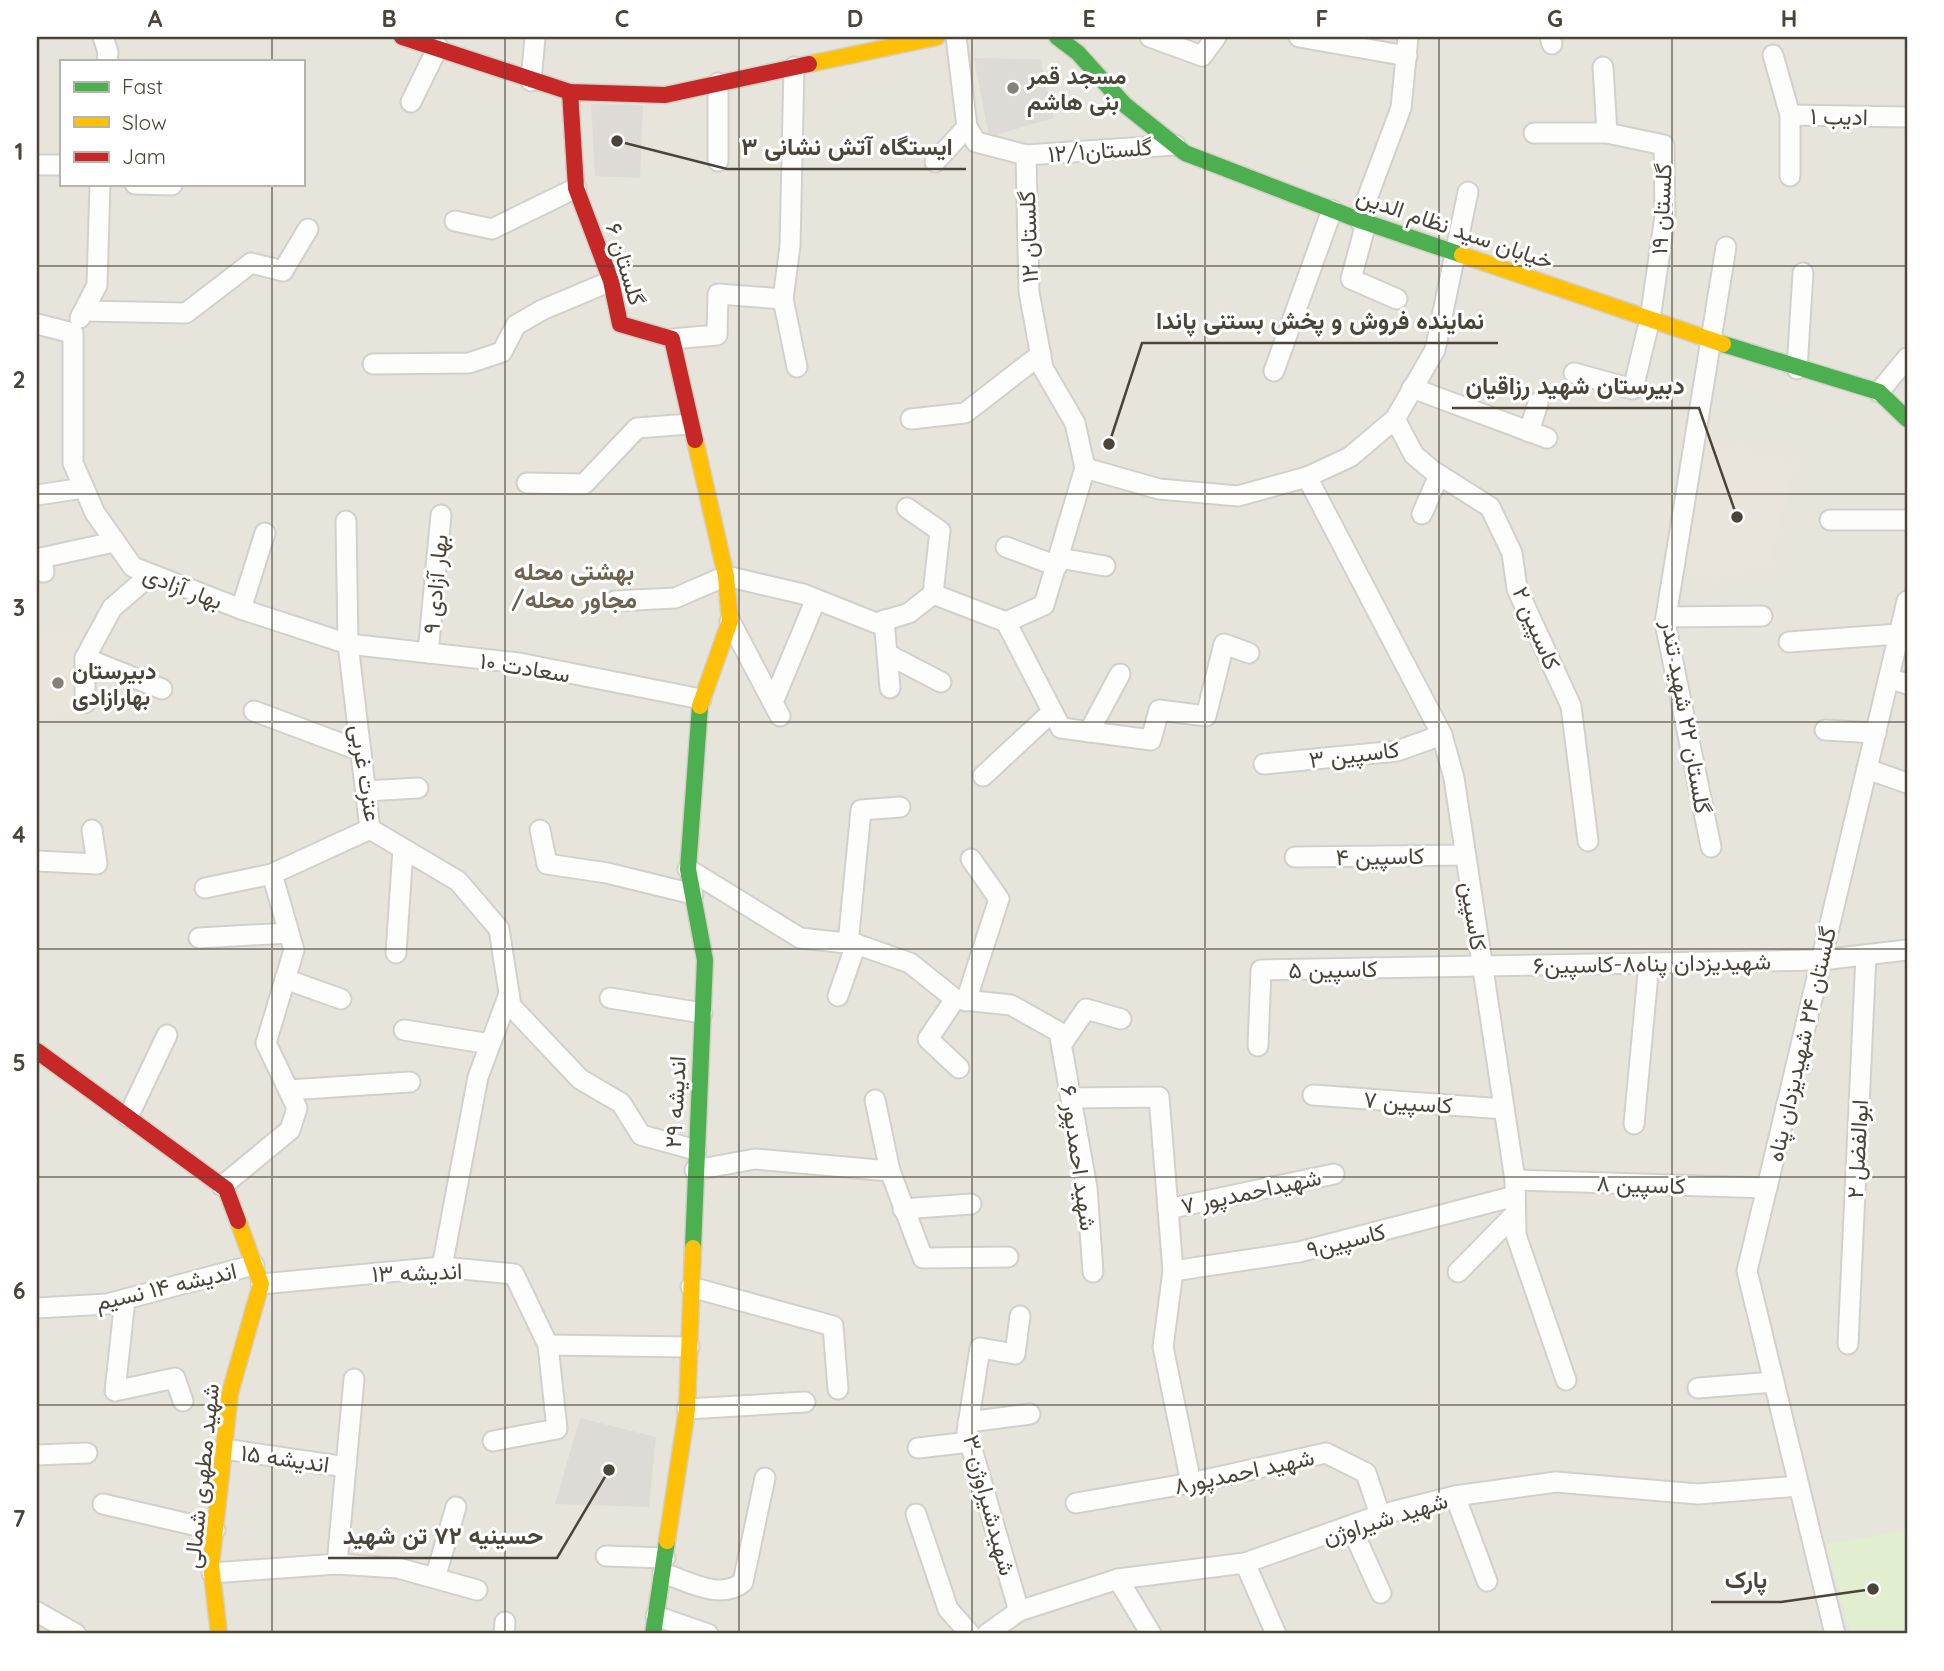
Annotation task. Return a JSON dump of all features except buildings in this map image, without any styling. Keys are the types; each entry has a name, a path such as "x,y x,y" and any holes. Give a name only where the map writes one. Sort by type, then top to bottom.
{"main road":[{"path":"402,37 570,92 665,95 937,37"},
{"name":"خیابان سید نظام الدین","path":"1069,39 1125,105 1185,153 1363,222 1797,369 1879,392"},
{"name":"گلستان ۶","path":"570,92 576,188 611,281 620,324 672,339"},
{"path":"672,339 689,424 726,576"},
{"path":"1879,392 1907,419"},
{"name":"اندیشه ۲۹","path":"655,1625 688,1409 705,960 688,869 701,699 730,621 726,576"},
{"path":"37,1051 226,1189 257,1274"},
{"name":"شهید مطهری شمالی","path":"219,1634 212,1573 215,1530 230,1393 257,1274"}],"street":[{"path":"103,37 108,52 107,60"},
{"path":"531,81 535,37"},
{"path":"956,37 967,127 975,142 1026,155"},
{"path":"1150,37 1202,56 1216,37"},
{"path":"1298,37 1407,46 1401,108 1363,222 1351,279 1397,299"},
{"path":"411,102 438,47"},
{"path":"1773,55 1790,115"},
{"path":"794,67 790,246 783,299 797,366"},
{"path":"1603,67 1607,133"},
{"path":"718,83 718,161"},
{"name":"ادیب ۱","path":"1790,176 1790,115 1907,117"},
{"path":"935,162 967,127"},
{"name":"گلستان ۱۹","path":"1534,133 1607,133 1664,145 1665,216 1650,319"},
{"name":"گلستان۱۲/۱","path":"1026,155 1175,145"},
{"name":"گلستان ۱۲","path":"1026,155 1029,292 1043,368 1075,423 1085,468"},
{"path":"37,165 60,165"},
{"path":"37,324 73,332 97,285 100,186"},
{"path":"455,221 492,229 576,188"},
{"path":"1006,622 1044,605 1085,468 1158,489 1238,496 1307,477 1350,457 1395,419 1434,350 1468,192"},
{"path":"1274,371 1332,210"},
{"path":"84,310 186,313 251,263 283,271 308,229"},
{"name":"گلستان ۲۲ شهید تندر","path":"1711,847 1666,617 1726,247"},
{"path":"1797,369 1803,273"},
{"path":"373,364 469,363 502,352 516,325 542,310 611,281"},
{"path":"672,339 717,335 718,294 783,299"},
{"path":"1574,373 1633,389 1650,319"},
{"name":"بهار آزادی","path":"73,332 73,463 95,513 133,567 149,576 348,645"},
{"path":"911,419 965,413 1041,354"},
{"path":"1879,392 1907,358"},
{"path":"1412,388 1538,435 1538,403"},
{"name":"کاسپین ۲","path":"1395,419 1415,455 1439,475 1490,507 1511,553 1517,589 1572,706 1588,841"},
{"path":"527,483 584,485 638,428 689,424"},
{"path":"1422,514 1439,475"},
{"name":"کاسپین","path":"1307,477 1442,736 1454,778 1504,1109 1515,1197 1516,1235 1566,1380"},
{"path":"37,495 84,488"},
{"path":"615,601 675,598 726,576 816,599 876,623 909,613 933,594 940,531 907,508"},
{"name":"بهار آزادی ۹","path":"428,653 441,515"},
{"path":"1830,520 1907,520"},
{"name":"عترت غربی","path":"346,521 348,645 370,829 458,881 499,929 510,1000"},
{"path":"241,609 265,533"},
{"path":"44,572 41,558 114,542"},
{"path":"1006,547 1058,562 1105,566"},
{"path":"85,703 85,658 111,608 149,576"},
{"path":"933,594 1006,622 1061,728 1151,740 1159,710 1206,716 1224,644 1249,653"},
{"path":"730,621 776,709 816,599"},
{"name":"گلستان ۲۴ شهیدیزدان پناه","path":"1835,1634 1747,1271 1876,733 1898,681 1899,634 1907,601"},
{"path":"1666,617 1762,616"},
{"path":"884,620 890,688"},
{"path":"1789,642 1899,634"},
{"name":"سعادت ۱۰","path":"348,645 519,663 701,699"},
{"path":"887,654 942,682"},
{"path":"85,658 162,689"},
{"path":"1089,732 1119,674"},
{"path":"254,710 361,751"},
{"path":"983,776 1052,712"},
{"path":"1825,730 1876,733"},
{"name":"کاسپین ۳","path":"1264,764 1397,751 1442,736"},
{"path":"1867,769 1907,783"},
{"path":"366,791 418,788"},
{"path":"838,996 852,944 861,810 900,807"},
{"path":"205,888 272,874 370,829"},
{"path":"37,861 97,864 92,830"},
{"path":"540,830 547,864 607,873 693,894"},
{"path":"396,953 403,849"},
{"name":"کاسپین ۴","path":"1295,857 1465,855"},
{"path":"959,1068 928,1039 960,1000 999,900 971,859"},
{"path":"688,869 800,938 852,944 910,963 960,1000 1011,1005 1059,1032 1062,1044"},
{"path":"222,1186 290,1130 297,1108 266,1043 285,979 292,942 272,874"},
{"path":"199,938 292,942"},
{"name":"شهیدیزدان پناه۸-کاسپین۶","path":"1482,965 1821,960 1907,950"},
{"name":"ابوالفضل ۲","path":"1848,1344 1866,955"},
{"path":"1634,1124 1649,963"},
{"name":"کاسپین ۵","path":"1258,1046 1261,970 1482,965"},
{"path":"285,979 341,999"},
{"path":"610,998 702,1013"},
{"path":"442,1267 478,1077 510,1000 580,1079 621,1104 640,1135 696,1150"},
{"path":"1062,1044 1086,1009 1121,1019"},
{"path":"404,1030 490,1044"},
{"path":"128,1117 167,1035"},
{"name":"شهید احمدپور ۶","path":"1062,1044 1087,1188 1093,1272"},
{"path":"289,1090 410,1082"},
{"name":"کاسپین ۷","path":"1313,1095 1504,1109"},
{"path":"1071,1098 1159,1097 1173,1271 1163,1347 1191,1483"},
{"path":"875,1100 890,1171 923,1258 1008,1257"},
{"path":"695,1170 755,1159 890,1171"},
{"name":"شهیداحمدپور ۷","path":"1168,1209 1334,1174"},
{"name":"کاسپین ۸","path":"1515,1197 1767,1188"},
{"path":"1458,1272 1515,1197"},
{"name":"کاسپین۹","path":"1173,1271 1299,1252 1515,1197"},
{"path":"903,1209 971,1203"},
{"name":"اندیشه ۱۳","path":"257,1274 442,1267 513,1274 548,1345 557,1429 493,1441"},
{"name":"اندیشه ۱۴ نسیم","path":"37,1308 107,1304 257,1274"},
{"path":"691,1287 834,1326 838,1389"},
{"path":"125,1299 115,1391 175,1378 183,1401"},
{"name":"شهیدشیراوژن ۳","path":"1019,1611 969,1432 979,1348 1015,1354 1020,1316"},
{"path":"548,1345 689,1347"},
{"path":"337,1564 354,1379"},
{"path":"1698,1388 1774,1382"},
{"path":"688,1409 805,1402"},
{"path":"918,1448 1030,1414"},
{"name":"اندیشه ۱۵","path":"224,1449 346,1467"},
{"path":"37,1454 87,1453"},
{"name":"شهید احمدپور۸","path":"1076,1503 1191,1483 1326,1454 1366,1472 1380,1515"},
{"path":"606,1556 664,1566 721,1592 735,1589 743,1582 765,1478"},
{"name":"شهید شیراوژن","path":"987,1634 1019,1611 1118,1579 1245,1563 1380,1515 1455,1496 1556,1482 1698,1494 1799,1486"},
{"path":"1455,1496 1487,1581"},
{"path":"103,1504 215,1530"},
{"path":"435,1578 456,1507"},
{"path":"916,1514 948,1609 970,1634"},
{"path":"1351,1527 1381,1593"},
{"path":"1245,1563 1276,1634"},
{"path":"212,1573 337,1564 398,1568 477,1590"},
{"path":"1118,1579 1152,1634"},
{"path":"37,1612 76,1634"},
{"path":"655,1625 708,1634"}],"shaded area":[{"path":"37,37 1907,37 1907,1634 37,1634"},
{"path":"1709,438 1795,462 1767,572 1681,581"},
{"name":"دبیرستان بهارازادی","path":"37,628 79,629 79,718 37,712"}],"green space":[{"path":"1907,1530 1907,1634 1851,1634 1826,1544"}],"traffic: fast":[{"path":"1057,37 1078,53 1125,105 1185,153 1359,220 1462,255"},
{"path":"1723,344 1879,392 1907,419"},
{"path":"693,1248 705,960 688,869 700,706"},
{"path":"653,1634 667,1541"}],"traffic: slow":[{"path":"809,64 937,37"},
{"path":"1462,255 1723,344"},
{"path":"695,440 726,576 730,621 700,706"},
{"path":"219,1634 211,1565 230,1393 261,1284 238,1221"},
{"path":"667,1541 687,1409 693,1248"}],"traffic: jam":[{"path":"402,37 570,92 665,95 809,64"},
{"path":"570,92 576,188 611,281 620,324 672,339 695,440"},
{"path":"37,1051 226,1189 238,1221"}],"place":[{"name":"مسجد قمر بنی هاشم","path":"1013,88"},
{"name":"ایستگاه آتش نشانی ۳","path":"617,141"},
{"name":"نماینده فروش و پخش بستنی پاندا","path":"1109,444"},
{"name":"دبیرستان شهید رزاقیان","path":"1737,517"},
{"name":"دبیرستان بهارازادی","path":"58,683"},
{"name":"حسینیه ۷۲ تن شهید","path":"609,1470"},
{"name":"پارک","path":"1873,1589"}],"district":[{"name":"بهشتی محله /مجاور محله","path":"574,585"}]}
